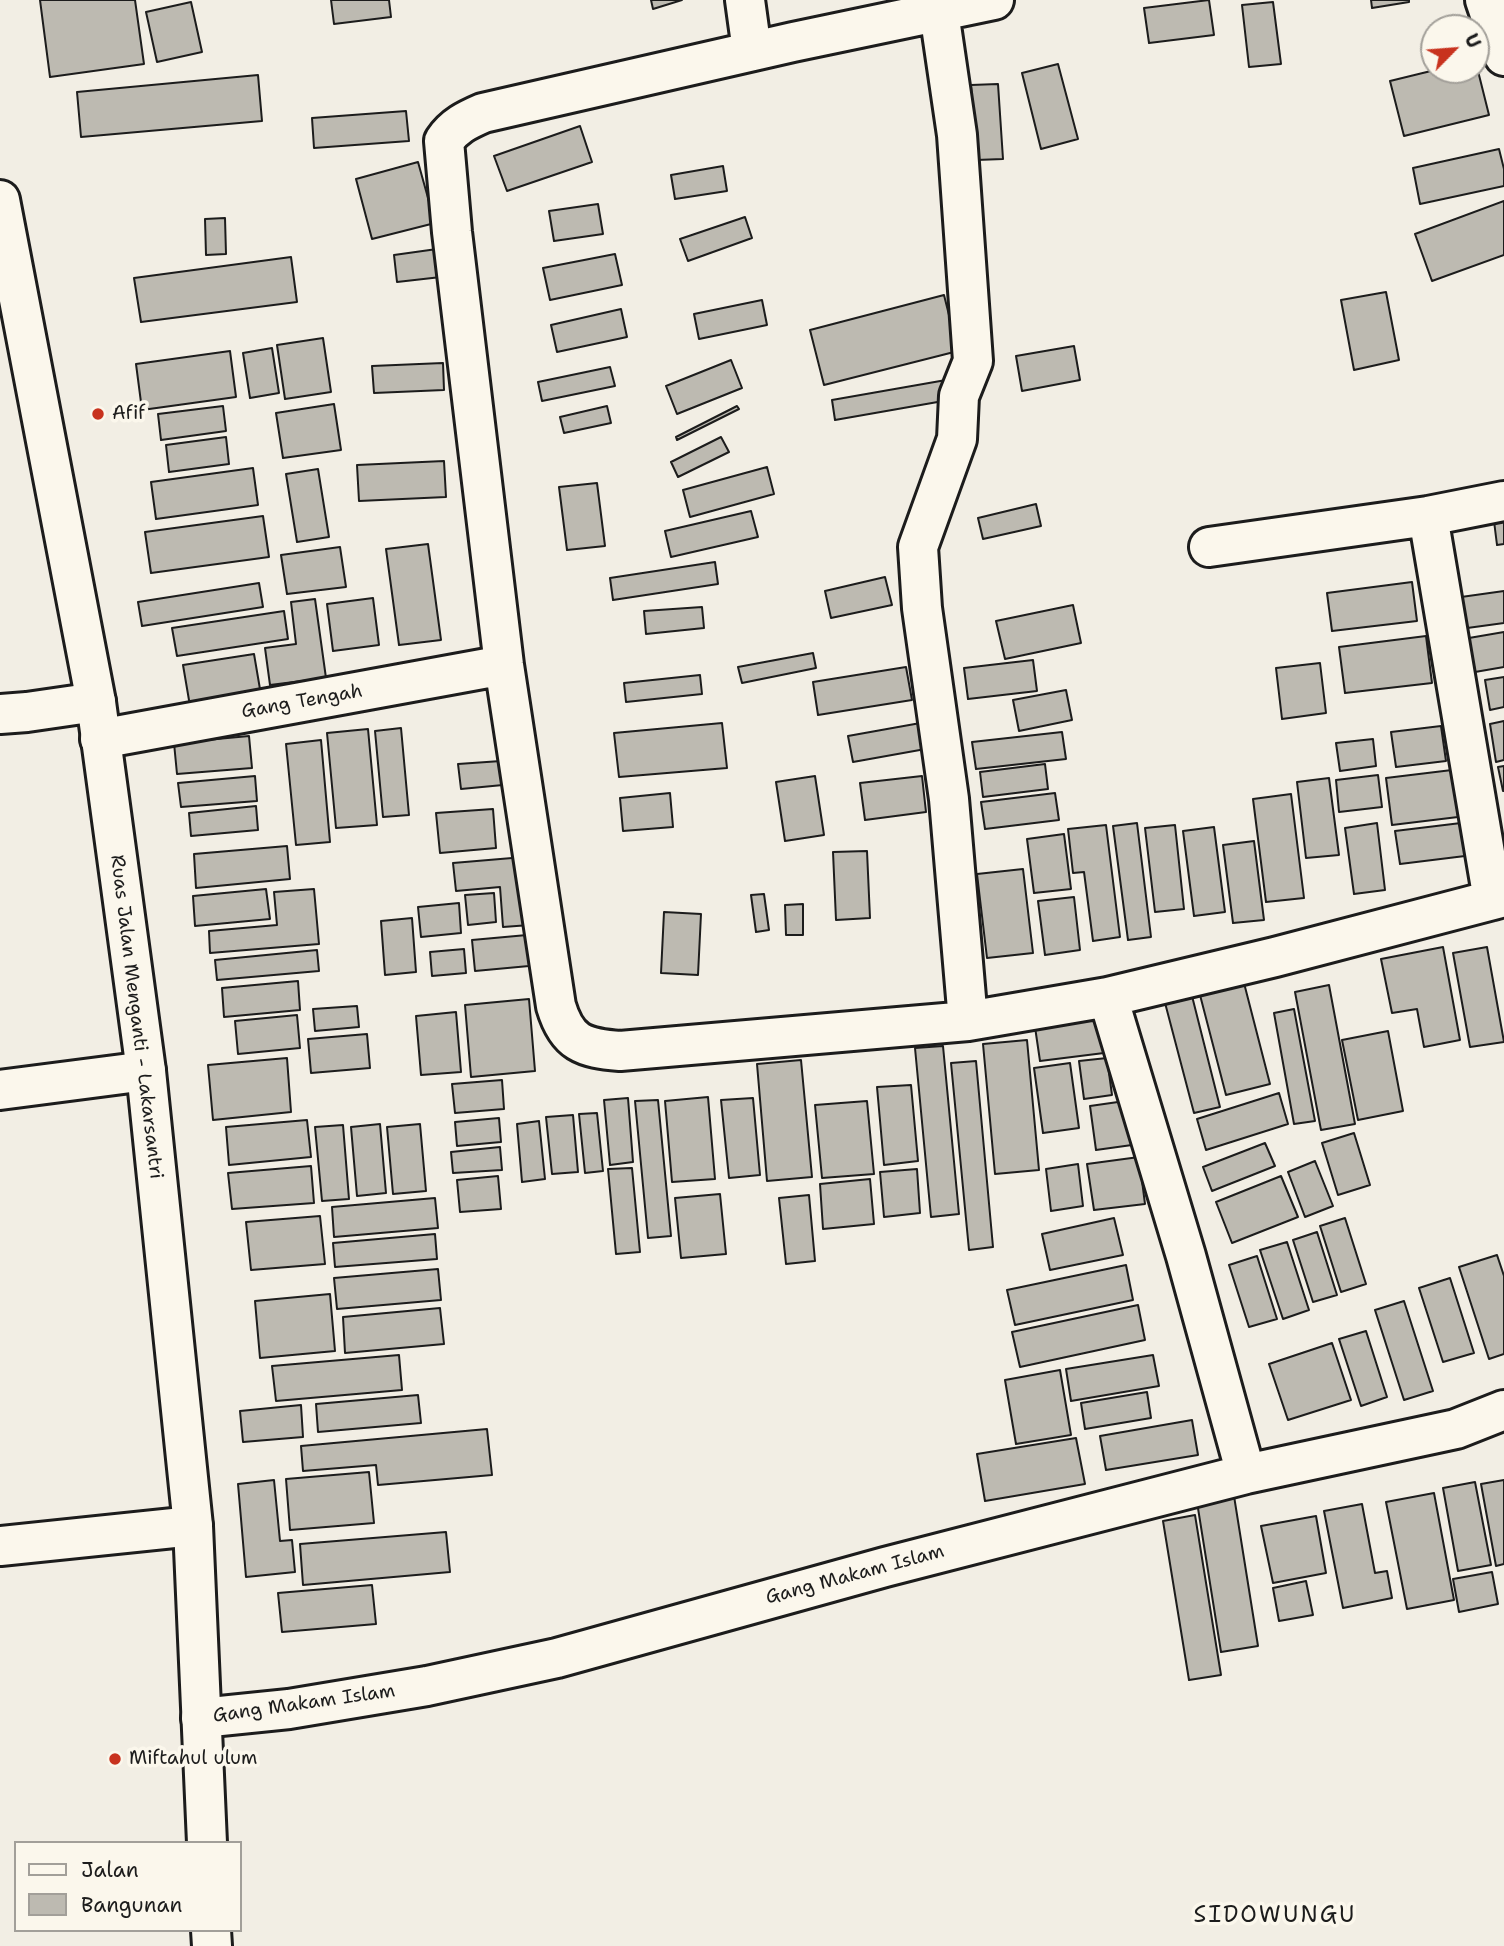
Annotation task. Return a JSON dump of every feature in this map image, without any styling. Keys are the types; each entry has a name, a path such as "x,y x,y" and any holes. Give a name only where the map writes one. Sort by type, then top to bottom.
{"street":[{"path":"745,0 752,51"},
{"path":"994,0 752,51 484,113 452,130 444,141 450,219 504,665 556,1006 562,1026 574,1040 593,1049 620,1051 968,1021 1108,997 1275,957 1498,898 1429,516"},
{"path":"1485,0 1504,56"},
{"path":"939,12 957,135 973,361 959,396 957,439 918,547 922,608 949,799 968,1021"},
{"name":"Ruas Jalan Menganti - Lakarsantri","path":"0,200 96,702 146,1071 193,1526 207,1841"},
{"path":"1209,547 1429,516 1504,501"},
{"name":"Gang Tengah","path":"100,739 504,665"},
{"path":"0,714 96,702"},
{"path":"1108,997 1186,1256 1246,1474"},
{"path":"0,1090 146,1071"},
{"name":"Gang Makam Islam","path":"201,1718 302,1707 427,1686 556,1658 885,1567 1246,1474 1456,1429 1504,1410"},
{"path":"0,1546 193,1526"}],"building":[{"path":"40,0 135,0 144,64 50,77"},
{"path":"331,0 389,0 391,17 334,24"},
{"path":"651,0 682,0 653,9"},
{"path":"1209,0 1214,35 1149,43 1144,8"},
{"path":"1371,0 1409,0 1409,2 1372,8"},
{"path":"191,2 202,52 157,62 146,12"},
{"path":"1273,2 1281,64 1249,67 1242,5"},
{"path":"1058,64 1078,139 1041,149 1022,73"},
{"path":"1420,74 1420,84 1481,84 1489,115 1404,136 1390,81"},
{"path":"258,75 262,121 81,137 77,92"},
{"path":"998,84 1003,159 976,160 971,85"},
{"path":"406,111 409,141 314,148 312,118"},
{"path":"580,126 592,162 507,191 494,156"},
{"path":"1499,149 1504,169 1504,186 1420,204 1413,168"},
{"path":"418,162 435,223 372,239 356,179"},
{"path":"723,166 727,191 675,199 671,175"},
{"path":"1504,201 1504,255 1432,281 1415,234"},
{"path":"598,204 603,234 554,241 549,211"},
{"path":"745,217 752,238 688,261 680,239"},
{"path":"225,218 226,254 206,255 205,219"},
{"path":"437,249 441,277 397,282 394,255"},
{"path":"615,254 622,285 550,300 543,268"},
{"path":"291,257 297,302 141,322 134,278"},
{"path":"1386,292 1399,360 1354,370 1341,300"},
{"path":"944,295 958,351 824,385 810,330"},
{"path":"762,300 767,325 699,339 694,314"},
{"path":"621,309 627,337 557,352 551,325"},
{"path":"323,338 331,392 285,399 277,345"},
{"path":"1074,346 1080,380 1022,391 1016,356"},
{"path":"272,348 279,393 250,398 243,353"},
{"path":"230,351 236,397 142,410 136,364"},
{"path":"731,360 742,388 677,414 666,386"},
{"path":"443,363 444,390 374,393 372,366"},
{"path":"610,367 615,386 542,401 538,382"},
{"path":"946,380 949,400 835,420 832,400"},
{"path":"334,404 341,450 283,458 276,413"},
{"path":"223,406 226,431 161,440 158,414"},
{"path":"607,406 611,423 564,433 560,417"},
{"path":"737,406 739,409 677,440 676,437"},
{"path":"226,437 229,464 169,472 166,445"},
{"path":"721,437 729,452 678,477 671,462"},
{"path":"444,461 446,497 359,501 357,465"},
{"path":"767,467 774,494 690,517 683,490"},
{"path":"253,468 258,505 156,519 151,482"},
{"path":"318,469 329,537 297,542 286,474"},
{"path":"597,483 605,546 567,550 559,487"},
{"path":"1036,504 1041,526 983,539 978,518"},
{"path":"751,511 758,537 671,557 665,531"},
{"path":"263,516 269,557 151,573 145,532"},
{"path":"1504,520 1504,544 1497,545 1494,521"},
{"path":"428,544 441,640 399,645 386,549"},
{"path":"340,547 346,587 287,594 281,555"},
{"path":"715,562 718,584 613,600 610,578"},
{"path":"885,577 892,605 831,618 825,591"},
{"path":"1412,582 1417,621 1332,631 1327,593"},
{"path":"259,583 263,607 142,626 138,602"},
{"path":"1504,591 1504,623 1460,629 1454,598"},
{"path":"373,598 379,645 333,651 327,604"},
{"path":"315,599 326,678 270,685 265,648 296,644 291,602"},
{"path":"1073,605 1081,643 1005,659 996,621"},
{"path":"702,607 704,628 646,634 644,611"},
{"path":"284,611 288,639 177,656 172,628"},
{"path":"1504,632 1504,667 1475,672 1469,638"},
{"path":"1426,636 1432,683 1345,693 1339,647"},
{"path":"813,653 816,668 742,683 738,667"},
{"path":"254,654 261,695 190,706 183,665"},
{"path":"1033,660 1037,691 968,699 964,668"},
{"path":"1320,663 1326,713 1282,719 1276,668"},
{"path":"906,667 912,700 818,715 813,682"},
{"path":"700,675 702,694 626,702 624,683"},
{"path":"1504,677 1504,707 1490,710 1485,680"},
{"path":"1066,690 1072,720 1019,731 1013,700"},
{"path":"1504,721 1504,760 1496,762 1490,724"},
{"path":"926,722 931,748 853,762 848,736"},
{"path":"722,723 727,768 619,777 614,733"},
{"path":"1441,726 1446,761 1396,767 1391,732"},
{"path":"401,728 409,815 383,817 375,731"},
{"path":"368,729 377,825 336,828 327,733"},
{"path":"1062,732 1066,759 976,769 972,742"},
{"path":"249,736 252,768 177,774 174,743"},
{"path":"1373,739 1376,766 1340,771 1336,743"},
{"path":"321,740 330,842 296,845 286,744"},
{"path":"501,761 503,785 461,789 458,764"},
{"path":"1045,764 1048,789 983,797 980,772"},
{"path":"1504,766 1504,791 1503,791 1498,767"},
{"path":"1452,770 1458,817 1392,825 1386,778"},
{"path":"1378,775 1382,807 1339,812 1336,780"},
{"path":"255,776 257,801 181,807 178,783"},
{"path":"815,776 824,835 785,841 776,782"},
{"path":"922,776 926,812 865,820 860,783"},
{"path":"1329,778 1339,855 1306,858 1297,782"},
{"path":"670,793 673,827 623,831 620,798"},
{"path":"1055,793 1059,820 985,829 981,802"},
{"path":"1291,794 1304,898 1266,902 1253,799"},
{"path":"256,806 258,830 191,836 189,813"},
{"path":"493,809 496,848 440,853 436,813"},
{"path":"1137,823 1151,937 1128,940 1113,826"},
{"path":"1377,823 1385,890 1354,894 1345,828"},
{"path":"1461,823 1465,856 1400,864 1395,831"},
{"path":"1106,825 1120,937 1093,941 1084,872 1073,873 1068,829"},
{"path":"1175,825 1184,909 1155,912 1145,828"},
{"path":"1214,827 1225,912 1194,916 1183,831"},
{"path":"1064,834 1071,889 1034,893 1027,839"},
{"path":"1254,841 1264,920 1233,923 1223,845"},
{"path":"287,846 290,879 196,888 194,854"},
{"path":"867,851 870,918 836,920 833,852"},
{"path":"524,857 530,925 503,927 500,887 456,891 453,863"},
{"path":"1023,869 1033,953 987,958 977,874"},
{"path":"266,889 270,919 195,926 193,896"},
{"path":"314,889 319,944 210,953 209,931 277,925 274,892"},
{"path":"494,893 496,922 468,925 465,895"},
{"path":"764,894 769,930 756,932 751,895"},
{"path":"1074,897 1080,950 1045,955 1038,901"},
{"path":"459,903 461,933 421,937 418,907"},
{"path":"803,904 803,935 786,935 785,905"},
{"path":"664,912 701,914 698,975 661,973"},
{"path":"412,918 416,972 385,975 381,921"},
{"path":"527,935 529,966 475,971 472,940"},
{"path":"1443,947 1460,1040 1424,1047 1417,1009 1392,1013 1381,959"},
{"path":"1487,947 1504,1042 1470,1047 1453,953"},
{"path":"464,949 466,973 432,976 430,952"},
{"path":"317,950 319,971 217,980 215,960"},
{"path":"298,981 300,1010 224,1017 222,988"},
{"path":"1244,983 1270,1084 1226,1095 1200,995"},
{"path":"1329,985 1355,1124 1321,1130 1295,992"},
{"path":"1191,992 1220,1107 1194,1113 1164,999"},
{"path":"529,999 535,1071 471,1077 465,1005"},
{"path":"357,1006 359,1027 315,1031 313,1009"},
{"path":"1294,1009 1315,1121 1294,1124 1274,1013"},
{"path":"456,1012 461,1072 421,1075 416,1016"},
{"path":"297,1015 300,1048 238,1054 235,1021"},
{"path":"1107,1018 1112,1052 1040,1061 1035,1027"},
{"path":"1388,1031 1403,1111 1358,1120 1342,1040"},
{"path":"367,1034 370,1068 311,1073 308,1039"},
{"path":"1027,1040 1039,1170 995,1174 983,1044"},
{"path":"943,1046 959,1214 931,1217 915,1048"},
{"path":"287,1058 291,1112 213,1120 208,1065"},
{"path":"1107,1058 1112,1095 1084,1099 1079,1061"},
{"path":"801,1060 812,1177 767,1181 757,1064"},
{"path":"976,1061 993,1247 969,1250 951,1063"},
{"path":"1070,1063 1079,1128 1043,1133 1034,1068"},
{"path":"502,1080 504,1109 455,1113 452,1084"},
{"path":"911,1085 918,1161 884,1165 877,1087"},
{"path":"1279,1093 1288,1124 1206,1150 1197,1119"},
{"path":"708,1097 715,1179 672,1182 665,1101"},
{"path":"628,1098 633,1162 610,1165 604,1100"},
{"path":"753,1098 760,1175 729,1178 721,1100"},
{"path":"658,1100 671,1236 648,1238 635,1101"},
{"path":"867,1101 874,1174 822,1178 815,1105"},
{"path":"1125,1101 1132,1145 1096,1150 1090,1106"},
{"path":"597,1113 603,1171 585,1173 579,1114"},
{"path":"573,1115 578,1172 552,1174 546,1117"},
{"path":"499,1118 501,1142 457,1146 455,1122"},
{"path":"307,1120 311,1157 229,1165 226,1127"},
{"path":"539,1121 545,1179 522,1182 517,1124"},
{"path":"380,1124 386,1193 357,1196 351,1127"},
{"path":"420,1124 426,1191 393,1194 387,1127"},
{"path":"343,1125 349,1199 322,1201 315,1127"},
{"path":"1354,1133 1370,1185 1338,1195 1322,1143"},
{"path":"1265,1143 1275,1166 1212,1191 1203,1167"},
{"path":"500,1147 502,1170 453,1173 451,1152"},
{"path":"1139,1157 1145,1204 1094,1210 1087,1164"},
{"path":"1315,1161 1333,1206 1305,1217 1288,1172"},
{"path":"1078,1164 1083,1206 1051,1211 1046,1169"},
{"path":"311,1166 314,1203 232,1209 228,1173"},
{"path":"632,1168 640,1252 616,1254 608,1169"},
{"path":"917,1169 920,1213 884,1217 880,1172"},
{"path":"498,1176 501,1209 460,1212 457,1180"},
{"path":"1281,1176 1298,1217 1232,1243 1216,1202"},
{"path":"870,1179 874,1224 823,1229 820,1184"},
{"path":"720,1194 726,1254 681,1258 675,1198"},
{"path":"809,1195 815,1261 786,1264 779,1198"},
{"path":"435,1198 438,1228 334,1237 332,1207"},
{"path":"320,1216 325,1264 251,1270 246,1222"},
{"path":"1114,1218 1123,1255 1050,1270 1042,1234"},
{"path":"1345,1218 1366,1284 1341,1292 1320,1226"},
{"path":"1317,1232 1337,1295 1313,1302 1293,1240"},
{"path":"435,1234 437,1259 335,1267 333,1243"},
{"path":"1287,1242 1309,1310 1283,1319 1260,1250"},
{"path":"1497,1255 1504,1276 1504,1354 1489,1359 1459,1267"},
{"path":"1257,1256 1277,1319 1249,1327 1229,1265"},
{"path":"1126,1265 1133,1300 1015,1325 1007,1290"},
{"path":"438,1269 441,1300 337,1309 334,1278"},
{"path":"1450,1278 1474,1353 1443,1362 1419,1288"},
{"path":"330,1294 335,1351 260,1358 255,1301"},
{"path":"1404,1301 1433,1391 1404,1400 1375,1310"},
{"path":"1138,1305 1145,1340 1020,1367 1012,1332"},
{"path":"440,1308 444,1344 345,1353 343,1317"},
{"path":"1366,1331 1387,1397 1361,1406 1339,1339"},
{"path":"1332,1343 1351,1400 1288,1420 1269,1364"},
{"path":"399,1355 402,1390 276,1401 272,1366"},
{"path":"1153,1355 1159,1386 1071,1401 1066,1369"},
{"path":"1060,1370 1071,1435 1016,1444 1005,1380"},
{"path":"1147,1392 1151,1418 1085,1429 1081,1403"},
{"path":"418,1395 421,1423 318,1432 316,1404"},
{"path":"301,1405 303,1437 243,1442 240,1411"},
{"path":"1192,1420 1198,1455 1106,1470 1100,1436"},
{"path":"487,1429 492,1475 378,1485 376,1465 303,1471 301,1446"},
{"path":"1076,1438 1085,1484 985,1501 977,1454"},
{"path":"369,1472 374,1523 290,1530 286,1479"},
{"path":"274,1480 280,1541 292,1540 295,1572 246,1577 238,1484"},
{"path":"1504,1480 1504,1564 1496,1566 1481,1484"},
{"path":"1475,1482 1491,1565 1458,1571 1443,1488"},
{"path":"1434,1493 1454,1600 1407,1609 1386,1502"},
{"path":"1234,1496 1258,1646 1221,1652 1197,1502"},
{"path":"1362,1504 1375,1573 1387,1571 1392,1598 1343,1608 1324,1511"},
{"path":"1195,1515 1221,1675 1189,1680 1163,1521"},
{"path":"1316,1516 1326,1573 1273,1583 1261,1526"},
{"path":"446,1532 450,1572 303,1585 300,1544"},
{"path":"1492,1572 1498,1604 1459,1612 1453,1579"},
{"path":"1306,1581 1313,1615 1279,1621 1273,1588"},
{"path":"372,1585 376,1624 282,1632 278,1593"}],"place":[{"name":"Afif","path":"98,414"},
{"name":"Miftahul ulum","path":"115,1759"}],"district":[{"name":"SIDOWUNGU","path":"1275,1916"}]}
